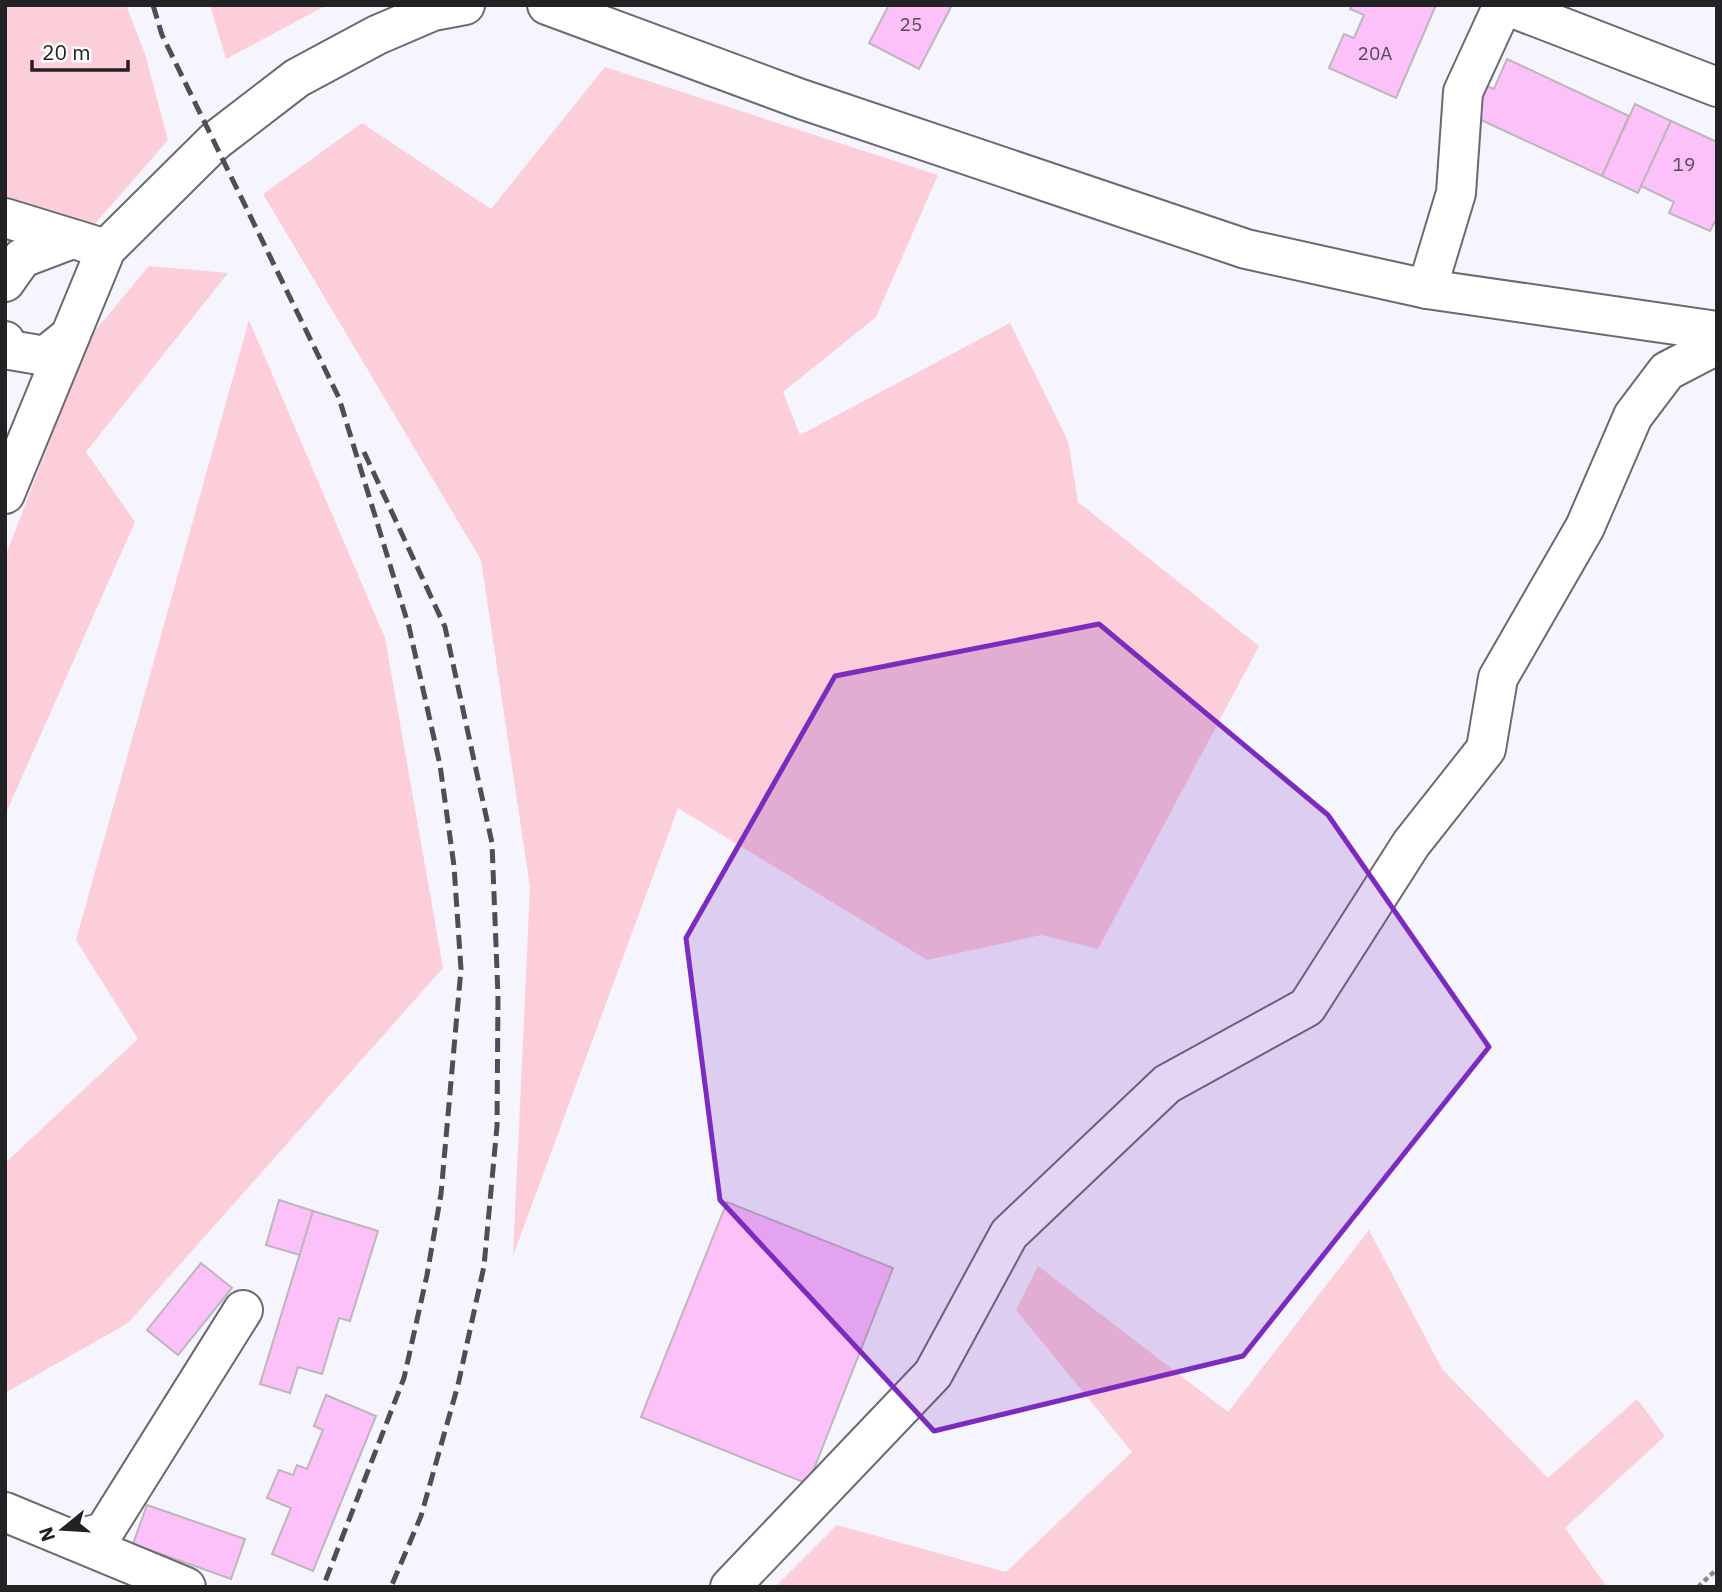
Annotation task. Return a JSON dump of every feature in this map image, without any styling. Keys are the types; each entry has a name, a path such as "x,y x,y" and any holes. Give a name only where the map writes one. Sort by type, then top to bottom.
{"street":[{"path":"547,5 801,99 1246,249 1427,289 1717,331"},
{"path":"1427,289 1456,193 1463,92 1504,5 1717,87"},
{"path":"5,282 22,258 89,244 297,78 377,35 445,7"},
{"path":"5,218 89,244"},
{"path":"5,495 70,336 89,244"},
{"path":"5,341 10,350 45,356 70,336"},
{"path":"730,1587 933,1374 1009,1234 1167,1084 1307,1007 1411,844 1486,749 1498,678 1585,527 1633,416 1667,371 1717,345"},
{"path":"73,1540 104,1532 243,1310"},
{"path":"5,1512 186,1587"}],"path":[{"path":"1698,1587 1717,1569"}],"highlighted area":[{"path":"1099,624 1328,815 1489,1047 1243,1356 934,1431 720,1200 686,938 835,676"}],"shaded area":[{"path":"5,5 126,5 145,54 168,140 93,226 5,196"},
{"path":"210,5 327,5 226,59"},
{"path":"605,67 938,175 876,317 783,392 800,435 1010,323 1068,441 1078,502 1259,646 1098,949 1041,935 927,960 678,808 513,1256 530,887 481,560 263,194 362,123 491,209"},
{"path":"149,266 228,273 86,452 135,522 5,815 5,557 90,337"},
{"path":"249,320 385,638 443,968 128,1323 5,1393 5,1163 138,1039 76,940"},
{"path":"1369,1230 1442,1369 1548,1478 1637,1399 1665,1436 1565,1528 1607,1587 775,1587 837,1525 1006,1572 1132,1452 1016,1310 1038,1266 1228,1412"}],"building":[{"path":"889,5 952,5 919,69 869,43"},
{"path":"1352,5 1436,5 1396,98 1329,68 1344,34 1354,38 1364,15 1350,9"},
{"path":"1507,59 1629,116 1602,176 1466,113 1480,83 1494,89"},
{"path":"1635,104 1671,121 1638,193 1602,176"},
{"path":"1671,121 1717,142 1717,218 1710,231 1669,213 1674,202 1641,186"},
{"path":"279,1200 313,1211 300,1255 266,1245"},
{"path":"727,1202 893,1268 808,1484 641,1417"},
{"path":"313,1211 378,1231 350,1321 339,1318 322,1374 298,1367 290,1393 260,1384"},
{"path":"201,1263 232,1288 178,1355 147,1330"},
{"path":"326,1395 376,1416 313,1571 272,1554 291,1508 267,1498 279,1470 293,1475 297,1465 307,1469 323,1430 314,1426"},
{"path":"147,1505 245,1539 231,1579 133,1544"}],"railway":[{"path":"153,5 162,35 339,398 409,627 440,765 454,866 461,969 441,1194 427,1275 404,1378 323,1587"},
{"path":"364,452 445,627 492,843 498,996 497,1126 484,1266 458,1385 421,1516 391,1587"}]}
